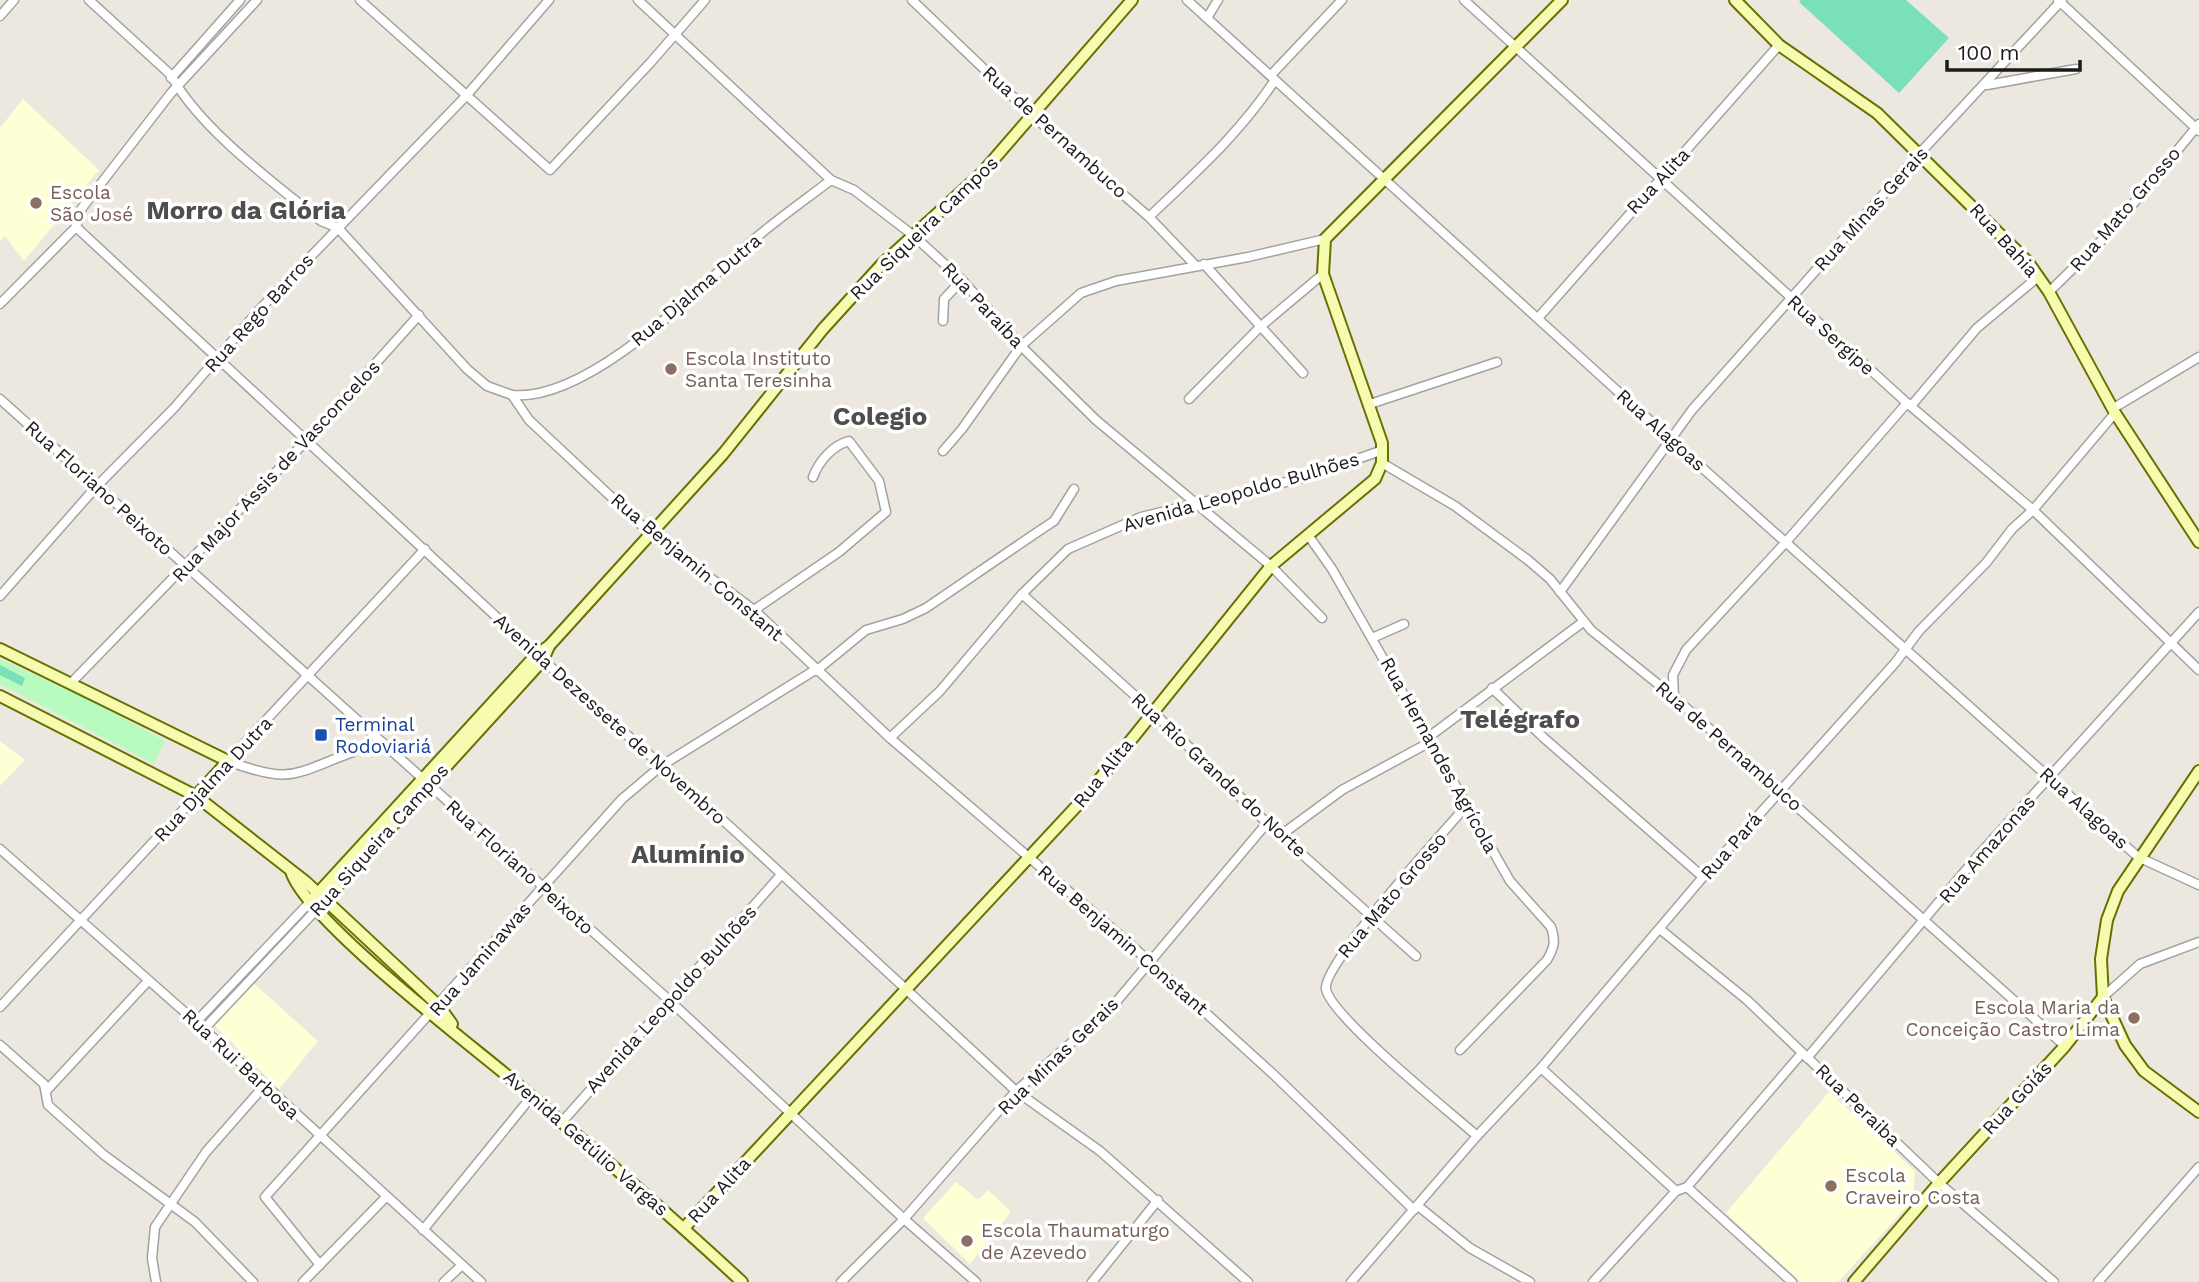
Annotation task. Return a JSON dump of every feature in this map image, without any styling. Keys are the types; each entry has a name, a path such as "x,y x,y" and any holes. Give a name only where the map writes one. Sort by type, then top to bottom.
{"street":[{"path":"0,16 14,0"},
{"name":"Rua Benjamin Constant","path":"89,0 171,75 174,90 244,157 321,221 338,228 477,377 487,386 512,395 529,420 652,535 754,610 890,738 1149,961 1416,1208 1470,1248 1530,1282"},
{"path":"171,75 240,0"},
{"path":"0,304 76,227 82,208 174,90 257,0"},
{"path":"360,0 550,170 705,0"},
{"name":"Rua Rego Barros","path":"0,596 96,487 174,408 338,228 466,96 549,0"},
{"name":"Rua Paraíba","path":"639,0 831,180 854,190 914,236 962,280 1021,346 1096,420 1271,566 1322,618"},
{"name":"Rua de Pernambuco","path":"912,0 1032,115 1200,265 1303,373"},
{"path":"921,8 928,0"},
{"name":"Rua Siqueira Campos","path":"204,1029 424,782 652,535 723,454 823,329 882,264 981,174 1132,0"},
{"name":"Rua Alagoas","path":"1187,0 1670,439 2138,857 2199,885"},
{"path":"1207,18 1218,0"},
{"path":"1149,217 1227,143 1250,117 1273,78 1342,0"},
{"name":"Rua Sergipe","path":"1464,0 1909,405 2033,510 2199,670"},
{"path":"943,451 962,429 1021,346 1070,301 1091,288 1325,239 1562,0"},
{"name":"Rua Bahia","path":"1735,0 1779,45 1877,113 2003,234 2049,292 2114,411 2199,542"},
{"path":"2060,1 2198,127"},
{"name":"Rua Minas Gerais","path":"1560,592 1670,439 1920,153 1987,85 2060,1"},
{"name":"Rua Alita","path":"1538,318 1779,45"},
{"path":"1987,85 2076,69"},
{"name":"Rua Mato Grosso","path":"2049,292 2109,233 2198,127"},
{"name":"Rua Djalma Dutra","path":"512,395 541,393 561,386 644,339 753,240 831,180"},
{"name":"Avenida Dezessete de Novembro","path":"76,227 540,657 640,744 660,766 736,832 780,876 1016,1091 1100,1151 1248,1282"},
{"path":"1189,399 1260,327 1323,274 1325,239"},
{"name":"Rua Alita","path":"684,1228 1086,796 1271,566 1375,479 1382,463 1383,450 1370,404 1323,274"},
{"path":"1674,697 1674,675 1686,650 1977,328 2038,277"},
{"path":"943,321 944,299 962,280"},
{"name":"Rua Major Assis de Vasconcelos","path":"71,683 307,440 419,315"},
{"name":"Rua Pará","path":"1352,1282 1919,631 2033,510 2114,411 2199,357"},
{"path":"1370,404 1497,362"},
{"name":"Rua Floriano Peixoto","path":"0,399 669,1000 904,1219 976,1282"},
{"path":"754,610 839,552 886,512 885,494 879,481 849,441 839,443 813,477"},
{"name":"Avenida Leopoldo Bulhões","path":"890,738 940,691 1022,594 1068,550 1102,532 1141,517 1303,478 1383,450"},
{"name":"Rua de Pernambuco","path":"1382,463 1455,506 1550,579 1583,622 1780,790 2065,1046"},
{"name":"Rua Jaminawas","path":"320,1265 265,1197 622,799 660,766 816,670 866,630 903,619 926,608 1054,521 1074,489"},
{"name":"Rua Hernandes Agrícola","path":"1308,535 1332,569 1510,881 1551,927 1554,948 1537,970 1460,1050"},
{"name":"Rua Djalma Dutra","path":"0,1007 425,549"},
{"name":"Rua Rio Grande do Norte","path":"1022,594 1152,711 1267,823 1416,956"},
{"name":"Rua Amazonas","path":"1593,1282 1676,1191 1687,1187 1925,920 1976,858 2199,612"},
{"path":"1281,835 1342,790 1430,739 1492,688 1583,622"},
{"path":"1372,638 1404,624"},
{"path":"0,649 228,761 267,774 290,776 311,771 353,752"},
{"path":"1492,688 1544,738 1703,877"},
{"name":"Avenida Getúlio Vargas","path":"0,695 196,796 291,871 321,897 377,957 459,1035 684,1228 742,1282"},
{"path":"2199,771 2161,830 2138,857 2118,891 2107,920 2101,959 2103,998 2125,1045 2144,1071 2199,1112"},
{"name":"Rua Mato Grosso","path":"1467,805 1373,915 1332,968 1326,981 1326,990 1333,1005 1349,1022 1477,1136"},
{"name":"Rua Minas Gerais","path":"841,1282 904,1219 1016,1091 1111,1007 1267,823"},
{"name":"Rua Rui Barbosa","path":"0,849 204,1029 481,1282"},
{"name":"Avenida Getúlio Vargas","path":"291,871 312,907 377,957"},
{"name":"Avenida Leopoldo Bulhões","path":"562,1122 780,876"},
{"name":"Rua Siqueira Campos","path":"196,1022 312,907"},
{"name":"Rua Peraiba","path":"1661,930 1747,1000 1939,1182 2054,1282"},
{"name":"Rua Goiás","path":"1854,1282 1939,1182 2065,1046 2103,998 2140,964 2199,942"},
{"path":"47,1090 148,981"},
{"path":"0,1045 47,1090 48,1105 104,1155 195,1222 253,1282"},
{"path":"1541,1068 1676,1191"},
{"path":"156,1282 152,1258 155,1227 206,1152 264,1086"},
{"path":"423,1230 532,1096"},
{"path":"2098,1282 2199,1167"},
{"path":"1687,1187 1792,1282"},
{"path":"303,1282 386,1197"},
{"path":"1092,1282 1158,1200"},
{"path":"444,1282 462,1265"}],"shaded area":[{"name":"Escola São José","path":"23,99 99,170 24,261 5,236 0,241 0,128"},
{"path":"0,741 25,760 0,786"},
{"path":"252,982 318,1041 279,1089 213,1024"},
{"name":"Escola Craveiro Costa","path":"1829,1092 1915,1171 1913,1200 1838,1282 1801,1282 1726,1213"},
{"name":"Escola Thaumaturgo de Azevedo","path":"956,1182 978,1200 988,1190 1011,1212 970,1264 923,1218"}],"green space":[{"path":"1906,0 1949,38 1899,93 1799,2"},
{"path":"0,659 92,701 165,741 154,764 0,684"},
{"path":"0,665 25,678 22,686 0,675"}],"place":[{"name":"Escola São José","path":"36,203"},
{"name":"Escola Instituto Santa Teresinha","path":"671,369"},
{"name":"Terminal Rodoviariá","path":"321,735"},
{"name":"Escola Maria da Conceição Castro Lima","path":"2134,1018"},
{"name":"Escola Craveiro Costa","path":"1831,1186"},
{"name":"Escola Thaumaturgo de Azevedo","path":"967,1241"}],"district":[{"name":"Morro da Glória","path":"246,210"},
{"name":"Colegio","path":"880,416"},
{"name":"Telégrafo","path":"1520,719"},
{"name":"Alumínio","path":"688,854"}]}
